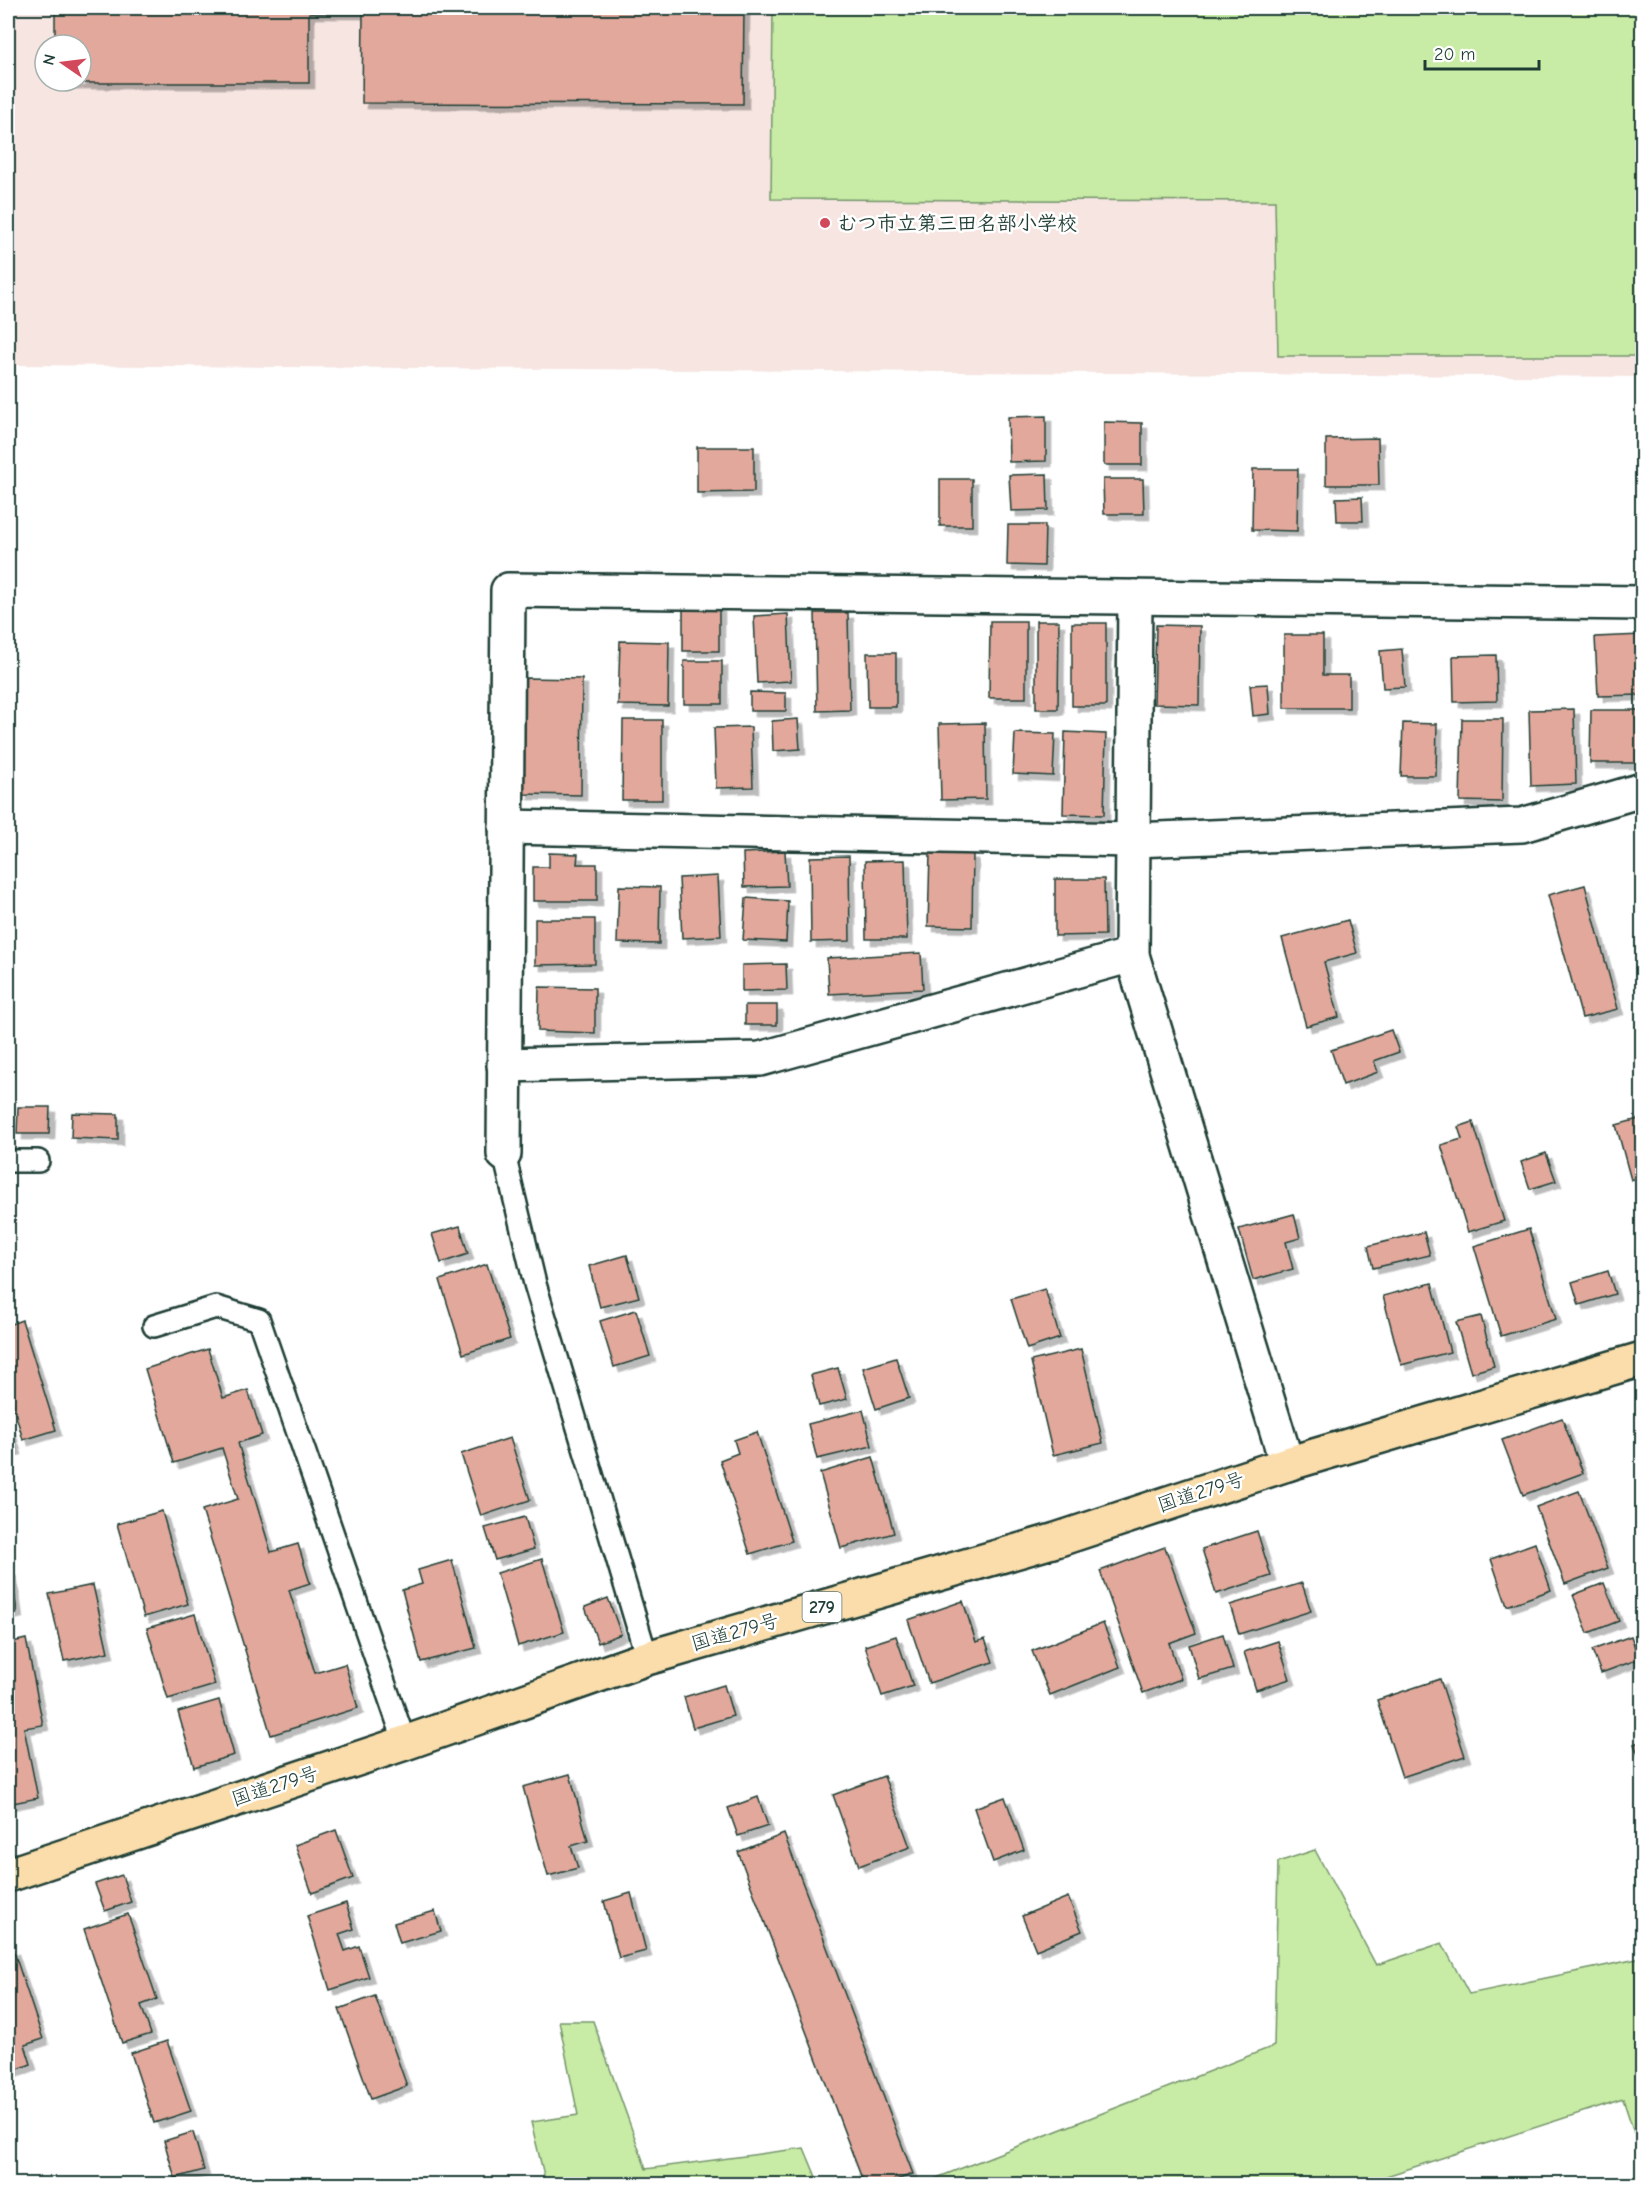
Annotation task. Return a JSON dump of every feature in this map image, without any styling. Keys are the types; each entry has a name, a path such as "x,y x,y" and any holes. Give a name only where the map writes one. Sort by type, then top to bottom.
{"highway":[{"name":"国道279号","path":"8,1875 405,1743 647,1658 1056,1540 1287,1464 1642,1359"}],"street":[{"path":"504,1154 508,590 1642,603"},
{"path":"1135,597 1132,955 1287,1464"},
{"path":"506,827 1133,840 1522,825 1642,790"},
{"path":"504,1065 760,1059 1132,955"}],"lane":[{"path":"504,1154 535,1284 647,1658"},
{"path":"8,1161 38,1161"},
{"path":"153,1326 216,1307 259,1320 405,1743"}],"shaded area":[{"name":"むつ市立第三田名部小学校","path":"8,8 1642,8 1642,377 8,365"}],"green space":[{"path":"773,8 1642,8 1642,356 1278,356 1275,201 771,199"},
{"path":"1315,1850 1376,1965 1442,1943 1469,1994 1642,1958 1642,2157 1623,2099 1362,2184 921,2184 1274,2046 1278,1862"},
{"path":"559,2021 593,2021 646,2169 804,2148 819,2184 546,2184 531,2122 578,2115"}],"building":[{"path":"55,8 744,8 743,104 362,103 363,13 309,13 309,83 93,83 93,33 55,33"},
{"path":"1046,416 1046,461 1009,462 1008,417"},
{"path":"1104,422 1142,423 1142,465 1104,465"},
{"path":"1378,438 1379,485 1326,485 1326,439"},
{"path":"697,447 754,447 754,492 697,493"},
{"path":"1253,469 1298,469 1297,531 1252,530"},
{"path":"1047,474 1048,510 1011,511 1009,475"},
{"path":"940,479 972,479 972,526 940,526"},
{"path":"1103,479 1143,479 1144,514 1104,514"},
{"path":"1362,497 1363,521 1337,521 1336,498"},
{"path":"1008,525 1045,525 1044,566 1007,565"},
{"path":"683,607 719,607 719,651 683,651"},
{"path":"815,613 848,613 850,710 817,711"},
{"path":"788,614 791,681 757,683 754,616"},
{"path":"990,621 1026,621 1026,698 989,698"},
{"path":"1036,621 1059,621 1058,709 1036,709"},
{"path":"1072,623 1106,623 1106,706 1072,706"},
{"path":"1156,625 1200,626 1199,705 1154,704"},
{"path":"1284,635 1323,635 1323,675 1349,675 1349,708 1284,708"},
{"path":"1642,635 1642,695 1598,696 1595,637"},
{"path":"620,641 669,642 668,706 618,705"},
{"path":"1402,649 1405,687 1383,688 1380,651"},
{"path":"867,653 896,653 896,707 868,707"},
{"path":"1496,655 1497,701 1454,702 1453,656"},
{"path":"684,661 722,661 722,704 684,704"},
{"path":"525,678 582,679 581,795 523,794"},
{"path":"1268,684 1270,714 1253,716 1250,685"},
{"path":"750,692 786,693 786,711 750,711"},
{"path":"1574,709 1576,784 1531,786 1529,710"},
{"path":"1591,710 1640,710 1639,763 1590,763"},
{"path":"798,719 800,749 773,751 772,721"},
{"path":"1462,719 1503,719 1502,802 1460,801"},
{"path":"623,720 662,720 662,800 622,800"},
{"path":"985,723 986,799 941,800 939,724"},
{"path":"1403,723 1437,724 1436,776 1401,776"},
{"path":"751,727 753,787 716,788 714,728"},
{"path":"1065,732 1106,734 1104,815 1063,814"},
{"path":"1015,733 1055,734 1053,776 1013,774"},
{"path":"785,851 787,886 744,887 743,853"},
{"path":"549,853 578,854 577,864 597,864 597,901 533,901 533,867 549,867"},
{"path":"930,853 973,854 972,927 928,926"},
{"path":"849,856 850,941 811,942 810,857"},
{"path":"905,860 907,939 866,939 865,861"},
{"path":"718,876 721,936 682,938 679,878"},
{"path":"1055,879 1104,879 1105,935 1055,936"},
{"path":"1585,885 1618,1009 1582,1018 1548,895"},
{"path":"619,886 660,887 659,944 617,943"},
{"path":"746,898 788,901 786,942 743,940"},
{"path":"535,919 595,919 595,964 535,965"},
{"path":"1348,920 1357,953 1324,962 1339,1017 1306,1026 1282,938"},
{"path":"921,953 923,989 829,994 827,958"},
{"path":"786,964 787,990 742,991 742,965"},
{"path":"539,987 595,988 595,1033 538,1031"},
{"path":"745,1005 777,1005 777,1025 745,1025"},
{"path":"1391,1030 1399,1052 1374,1061 1378,1072 1343,1085 1331,1050"},
{"path":"18,1107 50,1107 49,1134 17,1134"},
{"path":"72,1113 118,1114 118,1140 71,1138"},
{"path":"1642,1118 1642,1176 1631,1180 1616,1125"},
{"path":"1473,1122 1504,1221 1468,1232 1441,1145 1462,1139 1458,1127"},
{"path":"1546,1153 1556,1181 1530,1189 1521,1162"},
{"path":"1294,1214 1300,1238 1286,1242 1293,1269 1253,1280 1239,1229"},
{"path":"460,1226 468,1254 441,1263 432,1234"},
{"path":"1529,1229 1556,1319 1501,1336 1474,1246"},
{"path":"1424,1232 1430,1255 1373,1268 1368,1246"},
{"path":"627,1255 639,1297 600,1307 589,1266"},
{"path":"487,1264 510,1339 463,1354 440,1280"},
{"path":"1608,1271 1615,1294 1579,1305 1572,1282"},
{"path":"1432,1283 1450,1352 1401,1365 1383,1296"},
{"path":"1045,1289 1060,1338 1027,1349 1011,1299"},
{"path":"636,1310 650,1356 614,1367 600,1321"},
{"path":"1481,1316 1494,1366 1471,1373 1456,1322"},
{"path":"22,1320 56,1430 23,1440 8,1387 8,1325"},
{"path":"208,1349 223,1398 248,1390 262,1435 238,1443 271,1552 298,1544 310,1583 289,1590 315,1673 345,1664 358,1708 271,1735 202,1510 238,1499 222,1448 174,1463 145,1369"},
{"path":"1081,1349 1103,1443 1053,1455 1031,1361"},
{"path":"896,1358 909,1398 876,1409 863,1368"},
{"path":"838,1368 847,1399 819,1406 811,1375"},
{"path":"863,1410 872,1446 817,1459 808,1424"},
{"path":"1562,1418 1583,1473 1523,1495 1502,1440"},
{"path":"8,1421 16,1449 8,1451"},
{"path":"757,1432 792,1541 750,1554 720,1460 738,1453 734,1440"},
{"path":"510,1438 530,1500 481,1516 461,1454"},
{"path":"873,1457 894,1533 841,1548 820,1473"},
{"path":"1579,1491 1608,1568 1565,1584 1536,1507"},
{"path":"162,1511 188,1604 144,1617 117,1524"},
{"path":"525,1517 534,1549 495,1560 485,1528"},
{"path":"1257,1531 1271,1576 1216,1594 1202,1549"},
{"path":"1535,1543 1551,1590 1507,1606 1491,1559"},
{"path":"1165,1547 1196,1633 1169,1643 1181,1679 1143,1693 1100,1571"},
{"path":"542,1559 564,1632 518,1646 497,1573"},
{"path":"452,1560 476,1648 421,1662 402,1590 422,1584 418,1570"},
{"path":"11,1571 17,1612 8,1614 8,1572"},
{"path":"1302,1583 1311,1611 1239,1634 1230,1605"},
{"path":"1604,1583 1619,1621 1588,1633 1573,1595"},
{"path":"93,1585 108,1652 64,1661 49,1594"},
{"path":"608,1598 621,1634 598,1643 585,1607"},
{"path":"963,1601 976,1642 985,1639 993,1662 929,1683 908,1620"},
{"path":"195,1614 215,1685 168,1699 147,1628"},
{"path":"1103,1623 1120,1667 1050,1695 1032,1651"},
{"path":"1223,1634 1233,1669 1199,1679 1189,1645"},
{"path":"896,1636 913,1686 882,1696 865,1646"},
{"path":"1631,1636 1639,1659 1601,1673 1592,1650"},
{"path":"26,1639 43,1725 24,1728 38,1798 8,1804 8,1643"},
{"path":"1278,1641 1290,1679 1256,1690 1244,1652"},
{"path":"1440,1679 1465,1756 1402,1777 1377,1700"},
{"path":"724,1685 733,1716 693,1728 684,1697"},
{"path":"219,1700 234,1755 194,1767 178,1712"},
{"path":"1642,1741 1642,1765 1634,1744"},
{"path":"570,1774 588,1841 571,1846 578,1868 548,1876 523,1787"},
{"path":"884,1776 910,1847 859,1866 833,1795"},
{"path":"758,1797 768,1826 738,1836 728,1808"},
{"path":"1005,1797 1024,1850 993,1862 974,1808"},
{"path":"336,1830 353,1878 312,1893 295,1845"},
{"path":"784,1834 913,2174 885,2184 864,2184 738,1852"},
{"path":"122,1875 131,1902 105,1911 95,1884"},
{"path":"631,1893 646,1951 619,1958 604,1901"},
{"path":"1068,1897 1082,1931 1036,1950 1022,1916"},
{"path":"346,1903 354,1929 339,1934 345,1951 359,1946 369,1977 330,1990 307,1916"},
{"path":"435,1911 441,1931 400,1943 394,1923"},
{"path":"128,1914 157,1999 141,2005 151,2034 122,2043 84,1929"},
{"path":"13,1949 43,2039 25,2045 31,2064 8,2073 8,1951"},
{"path":"375,1996 407,2086 371,2099 339,2009"},
{"path":"167,2041 191,2111 154,2123 131,2053"},
{"path":"193,2132 204,2170 175,2178 164,2141"}],"place":[{"name":"むつ市立第三田名部小学校","path":"825,223"}]}
